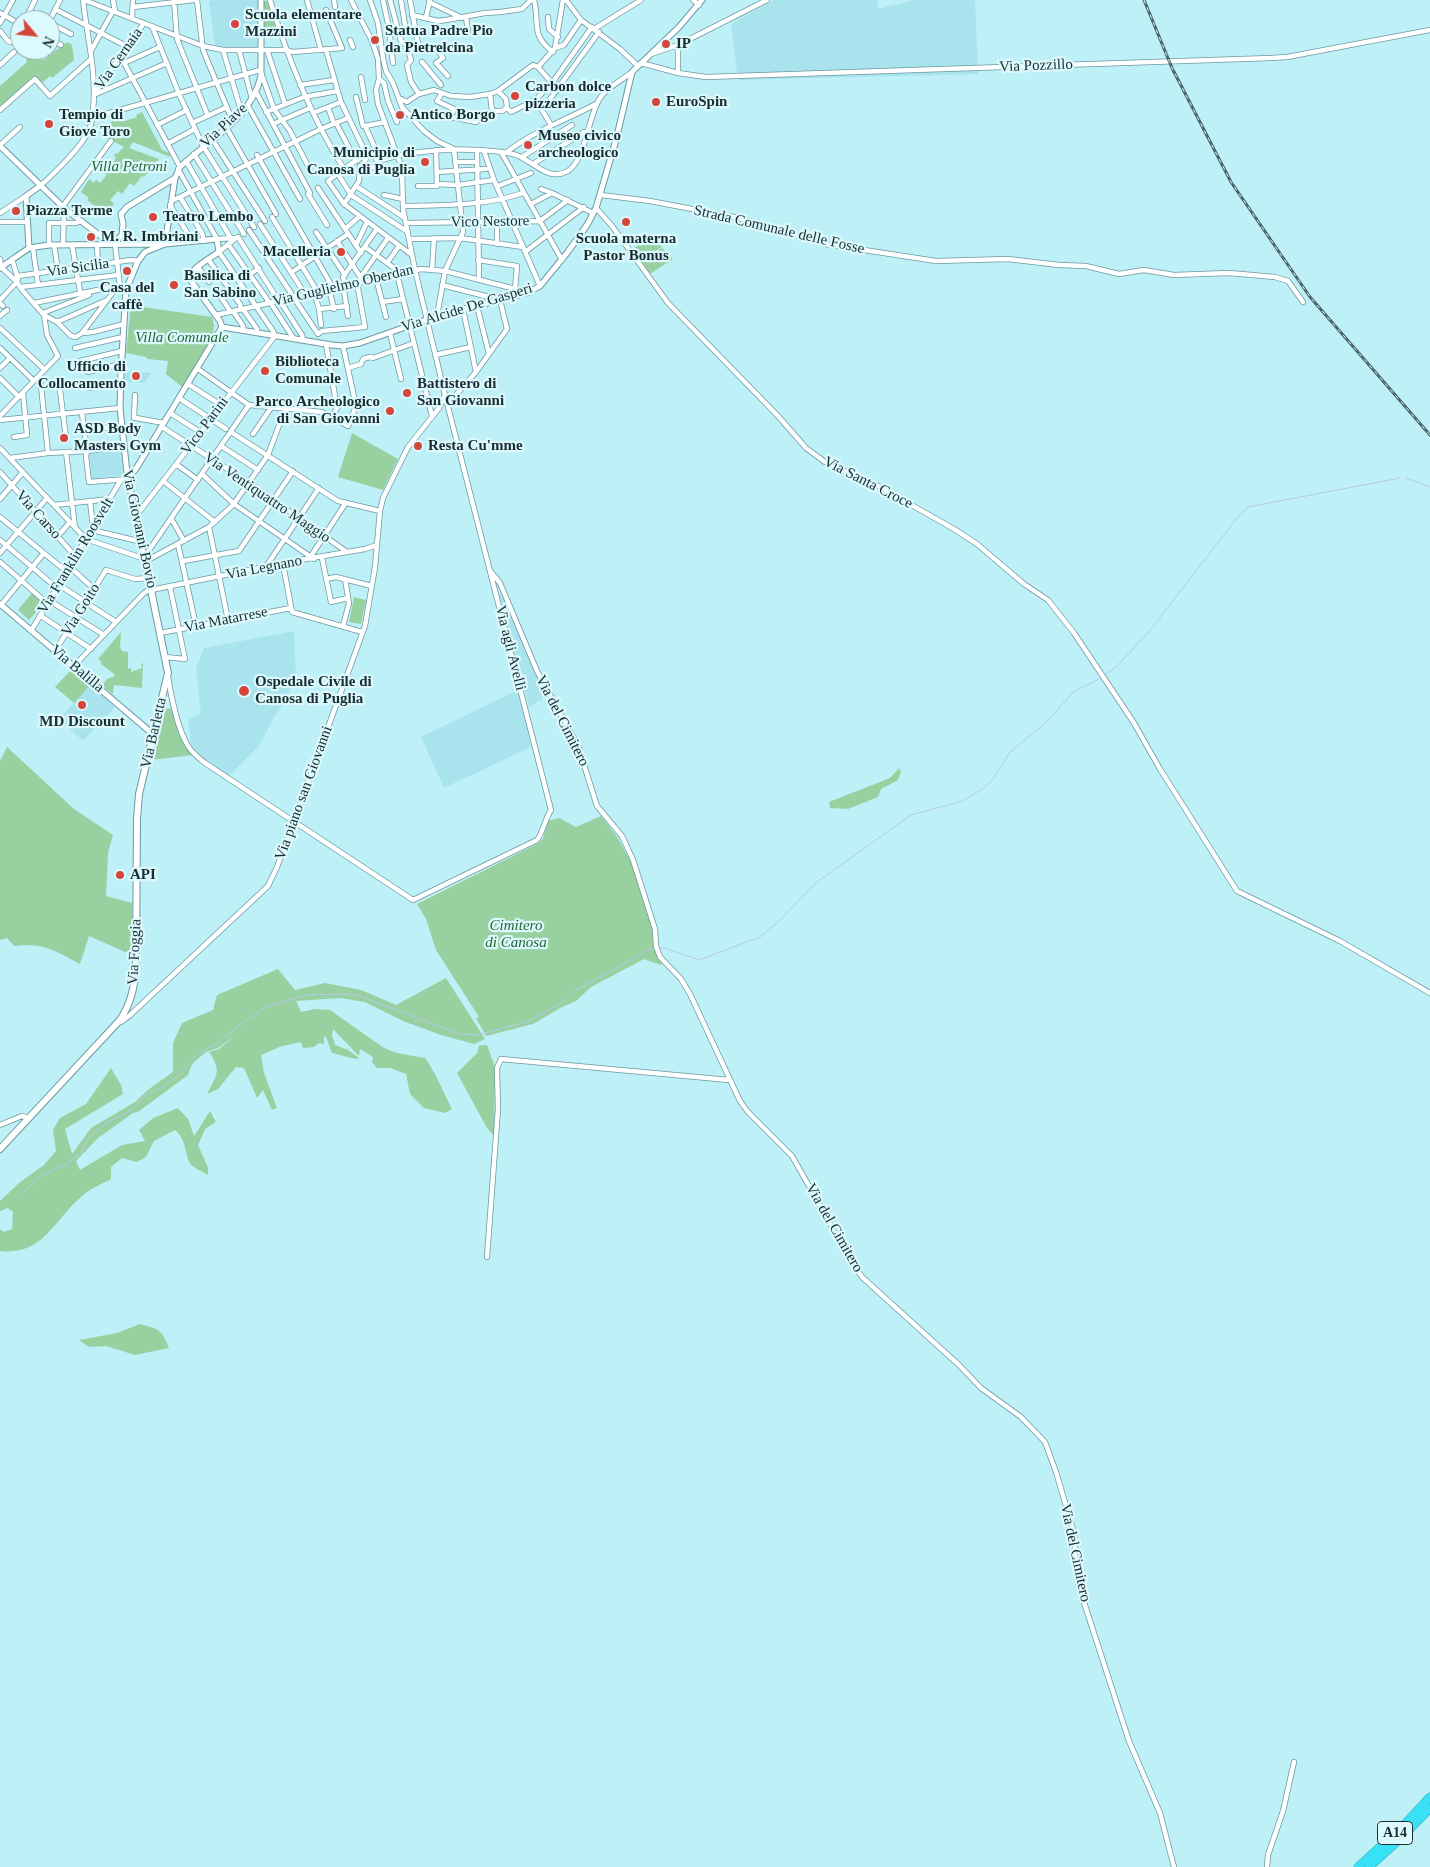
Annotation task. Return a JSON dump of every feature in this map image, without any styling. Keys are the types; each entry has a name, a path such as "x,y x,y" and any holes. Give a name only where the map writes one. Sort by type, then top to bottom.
{"highway":[{"name":"A14","path":"1358,1867 1403,1826 1430,1798"},
{"name":"A14","path":"1369,1867 1430,1808"}],"main road":[{"name":"Via Giovanni Bovio","path":"151,589 168,673"},
{"name":"Via Barletta","path":"139,794 168,673"},
{"name":"Via Foggia","path":"0,1149 114,1026 127,1009 135,982 139,794"}],"street":[{"path":"0,23 2,15 13,0"},
{"path":"60,0 56,8 128,47"},
{"path":"0,213 53,175 88,134 92,118 94,94 91,52 83,0 202,46 223,50 286,50 293,52 342,48 326,10"},
{"path":"91,52 114,11 113,0"},
{"path":"132,18 133,0"},
{"path":"133,7 196,0 204,41 202,46 233,122"},
{"name":"Via Piave","path":"165,244 170,203 179,168 242,114 259,85 261,0"},
{"path":"270,0 286,50 304,96 329,145 344,169"},
{"path":"307,0 341,102 369,155 377,161"},
{"path":"334,0 335,7"},
{"path":"351,0 372,40 402,107 424,132 454,149"},
{"path":"370,0 378,23 381,46 379,76 384,83 388,101 397,122"},
{"path":"383,0 389,28 393,63"},
{"path":"390,0 401,41 407,46 411,60 407,65 411,82 419,94"},
{"path":"401,0 406,25"},
{"path":"407,46 418,44 410,0"},
{"path":"412,15 438,21 522,9 531,0 534,0 538,36 543,45 554,50"},
{"path":"564,0 581,20 639,64"},
{"path":"554,50 558,38 564,0"},
{"path":"498,91 506,99 507,108 511,112 534,100 552,83 593,28 641,0"},
{"path":"350,166 374,167 377,161 397,155 454,149 507,152 522,157 550,174 567,171 575,163 588,132 596,104 601,96 632,72 679,27 700,2 693,0"},
{"path":"650,54 678,45 767,0"},
{"path":"174,1 177,36 208,116"},
{"path":"426,17 429,1 464,17 468,31"},
{"path":"548,17 549,29 558,38"},
{"path":"538,67 554,50 564,45 581,20"},
{"name":"Via Cernaia","path":"94,94 144,24"},
{"path":"152,26 179,94 203,146 293,297 320,330"},
{"path":"60,28 71,34"},
{"name":"Via Pozzillo","path":"639,64 706,77 1271,58 1287,57 1430,30"},
{"path":"0,31 10,42"},
{"path":"551,125 542,110 599,32"},
{"path":"350,40 353,47"},
{"path":"678,45 678,73"},
{"path":"374,48 381,46"},
{"path":"124,63 160,47"},
{"path":"223,50 242,114"},
{"path":"239,50 252,98"},
{"path":"267,50 285,104"},
{"path":"438,50 443,58 436,63 448,76"},
{"path":"0,65 10,56"},
{"path":"121,57 190,192 217,239 218,252 275,336"},
{"path":"0,110 35,79 50,96 91,59"},
{"path":"422,62 441,85"},
{"path":"94,94 167,63"},
{"path":"398,96 407,102 419,94 434,90 451,96 470,97 490,94 498,91 532,65 538,67 552,83"},
{"path":"92,118 260,70 274,109 295,141 308,166"},
{"path":"379,76 386,72"},
{"name":"Via Alcide De Gasperi","path":"222,327 343,346 360,343 437,316 529,292 540,286 587,226 595,210 601,196 632,72"},
{"name":"Via agli Avelli","path":"293,822 413,900 536,840 540,837 543,825 551,810 415,270 403,206 402,168 378,104 376,90 379,76"},
{"path":"361,77 365,100"},
{"path":"300,85 334,80"},
{"path":"266,112 304,96 338,91"},
{"path":"256,92 327,225"},
{"path":"442,93 437,101 454,109 451,116 476,122 481,116 489,115 492,111 502,111 507,108"},
{"path":"490,94 492,111"},
{"path":"356,97 363,126 365,126 375,148 364,161 367,167"},
{"path":"313,113 341,102"},
{"path":"507,152 551,125 596,104"},
{"path":"248,106 300,199"},
{"path":"167,144 208,116 227,107"},
{"path":"328,107 340,134 356,161"},
{"path":"273,124 310,108"},
{"path":"157,125 187,110"},
{"path":"188,242 188,234 170,203 233,172 258,157 274,152 348,118"},
{"path":"365,126 385,122"},
{"path":"522,157 572,125"},
{"path":"20,127 0,146 2,153 63,207 113,244 120,288 126,294"},
{"path":"226,127 248,164 316,292 320,330"},
{"path":"533,164 584,132 588,132"},
{"path":"212,138 304,294"},
{"path":"63,245 63,207 111,141"},
{"path":"437,316 445,271 463,232 454,149"},
{"path":"436,150 438,184"},
{"path":"476,150 479,280"},
{"path":"484,151 494,180 540,286"},
{"path":"501,152 562,260"},
{"path":"194,154 244,234"},
{"path":"369,155 356,161 328,181 344,204 412,255"},
{"path":"258,157 331,288 334,309"},
{"path":"186,161 230,237"},
{"path":"455,162 477,162"},
{"path":"344,204 359,181 360,166"},
{"path":"437,172 486,169"},
{"path":"498,186 531,173"},
{"path":"338,174 351,195 408,232"},
{"path":"126,244 122,235 123,224 121,214 127,208 175,178"},
{"path":"418,186 458,185 494,180"},
{"path":"356,186 405,220"},
{"path":"318,188 361,252"},
{"name":"Via Santa Croce","path":"541,189 595,210 612,226 668,302 778,416 806,448 825,462 878,486 919,508 976,544 1020,581 1048,600 1074,633 1134,723 1160,769 1237,891 1340,941 1430,993"},
{"path":"403,206 460,205 503,200 523,193"},
{"path":"531,204 552,193"},
{"path":"384,195 403,199"},
{"path":"26,196 26,222 38,285"},
{"name":"Strada Comunale delle Fosse","path":"601,196 650,201 734,217 825,244 936,261 1008,259 1086,266 1119,274 1144,270 1174,275 1229,273 1275,277 1288,281 1303,302"},
{"path":"180,197 202,233 204,241"},
{"name":"Vico Nestore","path":"405,220 462,222 540,221 568,200"},
{"path":"409,239 460,238 524,249 548,235 584,207"},
{"path":"292,272 337,240 360,216"},
{"path":"58,270 51,245 50,223 76,223 81,221"},
{"path":"0,222 26,222"},
{"path":"356,245 367,222"},
{"path":"497,222 497,244"},
{"path":"345,285 345,275 377,230"},
{"path":"316,232 345,275"},
{"path":"113,244 122,235"},
{"path":"1,267 31,248 51,245 165,244 230,237 237,238 280,300 302,335 303,340"},
{"path":"82,412 90,482 128,479 222,327 216,315 189,278 190,275 237,238"},
{"path":"360,280 388,238"},
{"path":"432,270 434,238"},
{"path":"320,330 365,327 360,280 337,240"},
{"path":"139,244 140,259"},
{"path":"140,259 145,252 165,244"},
{"path":"228,244 294,339"},
{"path":"72,245 81,297"},
{"path":"98,245 98,265"},
{"path":"365,246 399,273 409,326 432,416"},
{"path":"387,263 399,246"},
{"path":"0,259 1,267 18,279"},
{"path":"12,259 21,287 44,314 57,322 71,336 76,336 82,332 114,291 120,288"},
{"name":"Via Sicilia","path":"18,279 58,270 140,259"},
{"name":"Via Giovanni Bovio","path":"140,259 126,294 120,408 128,479 151,589"},
{"path":"208,259 257,329 256,333"},
{"path":"478,260 517,266 515,289"},
{"path":"198,267 209,282"},
{"path":"239,282 259,268"},
{"name":"Via Guglielmo Oberdan","path":"216,315 360,280 415,270 445,271 529,292"},
{"path":"21,287 118,275"},
{"path":"376,278 386,318"},
{"path":"0,316 2,305 18,279"},
{"path":"442,286 489,297 490,302"},
{"path":"44,314 95,292 107,288 120,288"},
{"path":"344,291 348,316"},
{"path":"34,303 81,297"},
{"path":"222,299 244,326 243,331"},
{"path":"382,302 403,299"},
{"path":"455,396 476,372 507,329 500,300"},
{"path":"57,322 106,301"},
{"path":"319,309 334,309 347,306"},
{"path":"477,306 489,354"},
{"path":"463,309 476,372"},
{"path":"0,416 58,356 47,335 44,314"},
{"path":"82,332 93,332 124,324"},
{"path":"0,328 45,370"},
{"path":"390,332 401,379"},
{"name":"Vico Parini","path":"136,516 275,336"},
{"path":"75,348 123,337"},
{"path":"348,368 361,364 363,359 373,358 414,343"},
{"path":"326,344 337,408 332,417"},
{"path":"198,368 249,405 322,412 348,426 356,406 343,346"},
{"path":"435,355 471,347"},
{"path":"0,348 34,381"},
{"path":"80,361 122,351"},
{"path":"0,368 10,358"},
{"path":"88,372 122,364"},
{"path":"40,376 48,453"},
{"path":"0,378 21,395 27,435 14,437"},
{"path":"59,382 66,438"},
{"path":"89,388 121,382"},
{"path":"188,384 221,405"},
{"path":"135,395 135,418 163,425"},
{"name":"Via piano san Giovanni","path":"114,1026 129,1016 268,886 362,632 372,586 383,498 408,447 442,403 445,395"},
{"path":"179,398 338,501 380,511"},
{"path":"145,559 221,446 229,431 249,405"},
{"path":"0,407 4,411"},
{"path":"0,420 120,408"},
{"path":"253,434 271,408"},
{"path":"0,448 86,539 145,559 209,527 234,504 268,455 285,409"},
{"path":"170,413 200,432"},
{"name":"Via Ventiquattro Maggio","path":"163,425 190,446 249,483 347,552"},
{"path":"84,430 121,426"},
{"path":"10,458 123,446"},
{"path":"221,446 258,470"},
{"path":"66,452 75,528"},
{"path":"176,464 198,480"},
{"path":"183,561 239,551 293,471"},
{"name":"Via Carso","path":"0,472 76,557"},
{"path":"0,499 23,472"},
{"path":"202,474 234,504 313,558 324,536 346,504"},
{"name":"Via Franklin Roosvelt","path":"31,631 121,480"},
{"path":"163,481 215,522"},
{"path":"265,568 319,488"},
{"path":"0,553 47,498"},
{"path":"54,505 110,499"},
{"path":"90,501 92,529 142,542"},
{"path":"0,517 44,553 94,589"},
{"path":"171,518 184,541"},
{"path":"58,536 70,522"},
{"path":"209,527 228,620"},
{"path":"0,540 58,587 86,602 116,622"},
{"path":"178,544 196,626"},
{"name":"Via Legnano","path":"151,589 170,587 313,558 322,558 377,545"},
{"path":"0,605 44,553"},
{"path":"322,558 331,602 348,598"},
{"path":"0,562 49,602 104,635"},
{"path":"283,564 292,612 362,632"},
{"name":"Via Goito","path":"56,651 106,570 135,579 149,578"},
{"name":"Via del Cimitero","path":"491,572 500,583 537,671 578,746 597,806 622,836 633,860 655,928 660,957 681,978 690,994 710,1033 729,1080 740,1101 748,1112 792,1156 840,1244 862,1277 981,1388 1020,1416 1045,1442 1074,1533 1079,1587 1127,1734 1160,1813 1174,1867"},
{"path":"326,579 336,577 372,586"},
{"path":"343,626 349,603 345,579"},
{"path":"165,657 185,659 170,587"},
{"path":"74,666 151,589"},
{"name":"Via Balilla","path":"0,605 154,735"},
{"name":"Via Matarrese","path":"160,633 291,608"},
{"path":"40,616 91,649"},
{"path":"168,673 171,693 189,748 205,763 293,822"},
{"path":"487,1257 497,1119 497,1068 498,1062 501,1059 729,1080"},
{"path":"0,1125 22,1116 28,1118"},
{"path":"1267,1867 1268,1855 1283,1811 1294,1762"}],"shaded area":[{"name":"Scuola elementare Mazzini","path":"257,0 257,49 215,46 209,1"},
{"path":"774,0 877,0 878,9 916,0 975,0 978,74 738,80 731,24"},
{"name":"Ufficio di Collocamento","path":"125,371 152,373 144,383 125,381"},
{"path":"121,449 123,475 92,479 89,453"},
{"path":"502,593 534,669 548,695 529,707 499,594"},
{"name":"Ospedale Civile di Canosa di Puglia","path":"294,631 296,678 284,704 274,717 259,746 229,776 199,754 191,744 188,720 201,714 196,668 204,648"},
{"path":"90,685 115,707 83,741 59,719"},
{"path":"518,690 531,747 444,788 421,737"}],"green space":[{"path":"264,1 267,1 276,27 264,30"},
{"path":"67,42 72,45 74,60 52,78 50,76 42,83 35,76 0,106 0,86 27,62 26,60 60,60 60,47"},
{"name":"Villa Petroni","path":"120,112 125,121 137,117 136,115 142,112 162,150 170,153 170,157 133,142 129,148 159,159 134,186 130,183 122,194 118,191 110,200 114,204 105,214 87,200 89,198 81,192 89,179 94,183 96,180 100,183 106,176 105,172 116,158 114,155 124,147 105,137 113,118"},
{"path":"651,235 662,247 641,261 633,249"},
{"path":"662,248 673,259 650,274 642,262"},
{"name":"Villa Comunale","path":"131,304 212,317 214,325 212,338 182,387 166,374 168,361 147,359 146,357 126,353"},
{"path":"352,433 398,459 383,490 338,477"},
{"path":"33,592 44,603 29,620 18,610"},
{"path":"354,597 366,600 361,624 349,622"},
{"path":"121,632 120,647 122,651 128,652 128,669 131,668 131,672 142,668 141,664 143,663 142,688 114,685 113,694 102,686 107,679 115,676 98,659"},
{"path":"72,669 90,685 74,703 55,687"},
{"path":"175,708 186,745 193,755 151,760 163,709"},
{"path":"7,747 74,809 113,835 108,853 106,896 132,903 132,955 89,936 80,964 48,949 25,945 14,946 7,938 0,940 0,761"},
{"path":"899,768 901,772 898,780 881,789 878,797 848,809 830,808 829,802 890,778"},
{"name":"Cimitero di Canosa","path":"601,816 618,838 632,864 645,902 654,935 654,944 662,963 661,965 644,959 591,987 576,1001 533,1024 486,1036 476,1018 479,1017 436,950 426,919 417,904 539,843 543,839 548,821 559,818 576,827"},
{"path":"278,969 295,990 325,983 361,990 396,1005 446,978 485,1039 474,1044 441,1035 403,1021 365,1002 340,998 296,1001 301,1012 315,1009 330,1010 384,1048 397,1053 425,1058 452,1109 445,1113 424,1108 410,1094 406,1074 390,1068 377,1068 372,1062 373,1057 360,1049 359,1056 333,1029 332,1035 335,1045 348,1050 359,1058 356,1059 332,1053 324,1036 324,1044 319,1043 314,1047 303,1048 301,1042 282,1046 261,1055 264,1073 277,1108 272,1110 263,1090 257,1098 244,1068 236,1067 218,1089 207,1094 217,1073 216,1064 209,1052 219,1049 237,1034 218,1048 206,1052 192,1064 188,1075 138,1112 133,1113 98,1138 76,1161 80,1170 122,1145 145,1141 139,1130 153,1118 178,1108 188,1119 194,1136 210,1111 216,1122 205,1129 198,1145 208,1168 208,1175 196,1169 190,1163 182,1140 175,1130 154,1141 146,1157 137,1162 122,1158 111,1167 111,1179 84,1194 37,1242 27,1248 15,1251 0,1251 0,1229 4,1232 12,1229 13,1212 8,1208 0,1211 0,1201 19,1183 44,1165 56,1151 53,1130 60,1118 86,1104 111,1068 121,1085 123,1094 65,1129 72,1154 91,1128 135,1102 149,1089 173,1072 173,1043 182,1023 213,1010 217,995"},
{"path":"487,1045 495,1067 494,1136 487,1128 457,1073 477,1053 479,1046"},
{"path":"140,1324 159,1331 169,1348 135,1355 106,1346 89,1347 79,1340 117,1333"}],"waterway":[{"path":"1104,675 1115,668 1148,633 1237,518 1248,507 1400,478"},
{"path":"1406,478 1430,487"},
{"path":"659,948 699,960 760,937 777,923 817,882 911,815 963,801 985,787 993,779 1010,752 1047,722 1073,692 1101,678"},
{"path":"18,1198 41,1176 67,1164 81,1153 88,1138 106,1123 130,1111 146,1095 163,1087 179,1075 197,1055 223,1039 246,1020 268,1006 308,995 354,994 459,1034 477,1035 529,1021 561,1003 573,992 655,948"}],"railway":[{"path":"1144,0 1172,68 1231,182 1310,297 1430,435"}],"place":[{"name":"Scuola elementare Mazzini","path":"235,24"},
{"name":"Statua Padre Pio da Pietrelcina","path":"375,40"},
{"name":"IP","path":"666,44"},
{"name":"Carbon dolce pizzeria","path":"515,96"},
{"name":"EuroSpin","path":"656,102"},
{"name":"Antico Borgo","path":"400,115"},
{"name":"Tempio di Giove Toro","path":"49,124"},
{"name":"Museo civico archeologico","path":"528,145"},
{"name":"Municipio di Canosa di Puglia","path":"425,162"},
{"name":"Piazza Terme","path":"16,211"},
{"name":"Teatro Lembo","path":"153,217"},
{"name":"Scuola materna Pastor Bonus","path":"626,222"},
{"name":"M. R. Imbriani","path":"91,237"},
{"name":"Macelleria","path":"341,252"},
{"name":"Casa del caffè","path":"127,271"},
{"name":"Basilica di San Sabino","path":"174,285"},
{"name":"Biblioteca Comunale","path":"265,371"},
{"name":"Ufficio di Collocamento","path":"136,376"},
{"name":"Battistero di San Giovanni","path":"407,393"},
{"name":"Parco Archeologico di San Giovanni","path":"390,411"},
{"name":"ASD Body Masters Gym","path":"64,438"},
{"name":"Resta Cu'mme","path":"418,446"},
{"name":"Ospedale Civile di Canosa di Puglia","path":"244,691"},
{"name":"MD Discount","path":"82,705"},
{"name":"API","path":"120,875"}]}
